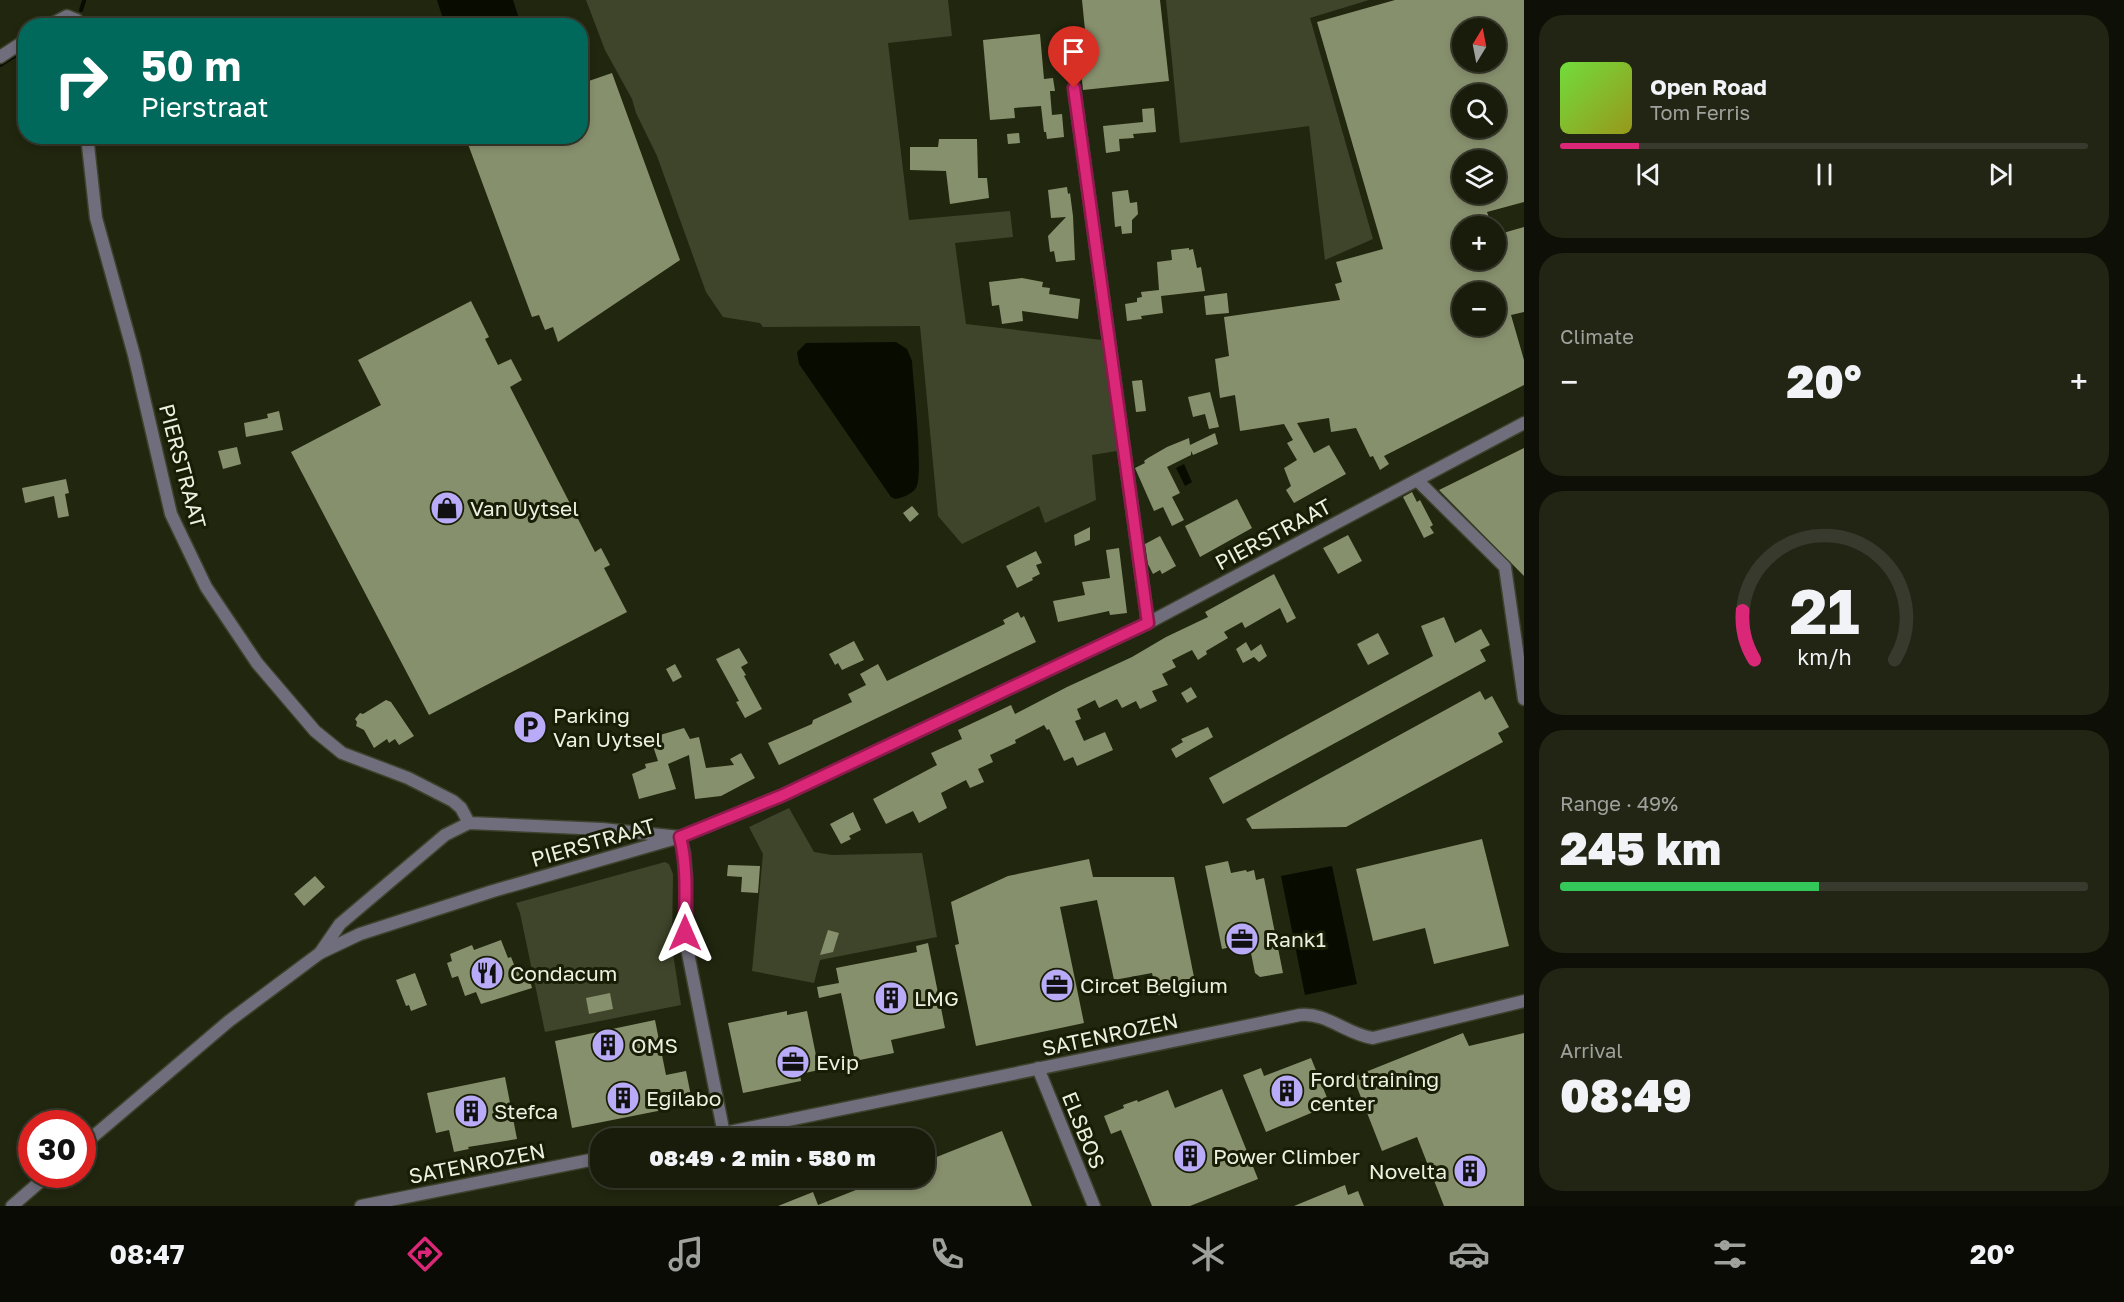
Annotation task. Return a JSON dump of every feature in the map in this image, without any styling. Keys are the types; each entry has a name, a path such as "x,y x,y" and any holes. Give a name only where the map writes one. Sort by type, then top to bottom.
{"street":[{"path":"0,57 18,45"},
{"path":"1074,88 1148,623"},
{"name":"PIERSTRAAT","path":"88,144 96,218 134,355 171,514 206,587 257,663 315,731 342,753 408,778 453,801 461,808 469,822"},
{"name":"PIERSTRAAT","path":"96,1134 228,1021 320,953 360,934 493,891 680,837 781,796 1148,623 1524,423"},
{"path":"1417,480 1505,567 1524,699"},
{"path":"320,953 340,924 445,835 469,822 602,829 680,837 686,877 686,943 723,1128"},
{"name":"SATENROZEN","path":"753,1128 1300,1015 1318,1017 1362,1036 1373,1038 1524,1001"},
{"name":"ELSBOS","path":"1038,1068 1094,1206"},
{"name":"SATENROZEN","path":"361,1206 590,1160"},
{"path":"12,1206 33,1188"}],"green space":[{"path":"586,0 948,0 952,36 888,43 909,220 1010,211 1013,237 955,243 966,324 1102,340 1117,451 1092,455 1096,500 1045,523 1039,506 962,544 938,516 920,326 763,327 760,323 723,317 706,292 657,156 636,113 632,99 605,50"},
{"path":"1166,0 1369,0 1310,18 1373,239 1325,260 1309,126 1180,143"},
{"path":"789,808 814,852 832,855 922,853 937,937 820,960 814,983 752,971 763,854 749,827"},
{"path":"665,862 669,864 673,874 672,947 681,1005 545,1032 516,903"}],"shaded area":[{"path":"437,0 513,0 519,18 443,18"},
{"path":"896,342 907,349 912,361 919,465 916,488 907,495 895,499 891,497 799,364 797,352 806,343"},
{"path":"1184,464 1192,482 1185,486 1176,468"},
{"path":"1332,866 1357,984 1305,995 1281,876"}],"building":[{"path":"1082,0 1160,0 1169,81 1083,90 1080,61 1088,60"},
{"path":"1395,0 1524,0 1524,202 1487,212 1488,216 1452,216 1452,270 1506,270 1506,232 1524,227 1524,312 1511,315 1524,360 1524,385 1384,456 1389,464 1380,470 1373,456 1370,457 1356,428 1331,432 1329,418 1297,423 1314,453 1329,445 1346,474 1294,503 1286,490 1291,486 1284,468 1297,460 1287,443 1293,440 1284,424 1240,431 1235,395 1220,398 1215,359 1229,356 1224,317 1340,300 1335,284 1342,282 1336,262 1383,249 1317,22"},
{"path":"1040,34 1044,79 1053,78 1055,91 1050,91 1052,115 1062,114 1064,137 1047,139 1041,106 1014,108 1015,118 990,120 983,40"},
{"path":"612,73 680,260 558,342 553,327 545,330 539,315 532,317 468,144 588,144 588,81"},
{"path":"1154,108 1156,132 1133,134 1134,138 1119,139 1120,151 1106,153 1103,126 1143,122 1142,109"},
{"path":"1019,133 1020,143 1008,144 1007,134"},
{"path":"939,139 977,139 978,178 987,178 989,198 950,204 946,171 910,170 910,147 938,147"},
{"path":"1067,187 1073,216 1075,260 1056,262 1054,251 1050,252 1048,236 1066,217 1051,218 1048,190"},
{"path":"1128,190 1130,203 1137,202 1138,214 1132,220 1132,233 1122,234 1121,226 1115,227 1112,192"},
{"path":"1189,248 1189,250 1193,249 1197,268 1201,267 1205,291 1161,296 1163,313 1141,316 1142,319 1127,321 1125,304 1137,302 1137,298 1142,297 1141,292 1159,290 1157,262 1172,260 1171,250"},
{"path":"1022,278 1043,282 1042,287 1050,288 1049,294 1080,299 1078,319 1022,311 1023,321 1002,324 999,305 992,306 989,282"},
{"path":"1227,293 1229,313 1206,315 1204,296"},
{"name":"Van Uytsel","path":"471,301 489,337 485,339 498,365 511,359 522,380 510,387 595,552 601,548 610,565 604,568 627,612 429,715 291,452 381,405 358,360"},
{"path":"1142,380 1146,411 1136,412 1132,381"},
{"path":"1210,392 1219,427 1209,429 1205,414 1193,417 1188,397"},
{"path":"279,411 283,430 246,437 244,423 268,418 267,414"},
{"path":"1215,433 1218,444 1193,455 1191,451 1191,455 1167,467 1180,493 1172,497 1184,520 1172,526 1163,507 1154,511 1135,468 1167,447 1189,438 1190,445"},
{"path":"237,447 241,464 223,469 218,451"},
{"path":"1524,448 1524,576 1439,490"},
{"path":"66,479 69,493 65,494 69,516 58,518 54,496 25,503 22,488"},
{"path":"1412,492 1417,502 1420,500 1433,525 1430,527 1434,533 1424,538 1403,497"},
{"path":"1237,499 1252,528 1200,557 1185,526"},
{"path":"912,506 919,514 910,522 903,513"},
{"path":"1090,527 1090,540 1075,546 1074,535"},
{"path":"1348,535 1362,561 1338,574 1323,548"},
{"path":"1160,536 1176,566 1162,574 1160,570 1153,574 1148,564 1145,544"},
{"path":"1119,548 1127,613 1110,615 1109,611 1058,622 1053,601 1085,595 1082,582 1110,578 1106,550"},
{"path":"1036,551 1042,563 1036,565 1040,574 1017,588 1006,566"},
{"path":"1274,574 1296,618 1287,623 1280,608 1245,628 1242,622 1224,632 1228,638 1206,651 1207,654 1198,660 1192,650 1172,660 1176,667 1162,674 1168,685 1152,691 1157,701 1140,709 1136,701 1122,708 1117,699 1099,708 1095,700 1077,709 1081,719 1075,721 1084,741 1105,732 1113,750 1077,766 1073,757 1064,761 1049,729 1047,730 1044,725 1015,740 1016,743 990,755 993,762 978,769 984,782 970,788 966,780 941,793 947,808 919,823 913,811 886,824 873,799 937,765 931,753 962,739 958,730 1011,705 1015,714 1132,657 1166,637 1208,617 1205,612"},
{"path":"1018,612 1021,618 1024,616 1036,642 779,765 768,743 812,724 813,720 852,702 848,694 866,685 860,674 878,664 887,681 1005,624 1003,620"},
{"path":"1444,617 1455,643 1481,629 1490,645 1480,650 1486,661 1223,804 1209,778 1433,656 1421,626"},
{"path":"1378,633 1389,654 1368,665 1357,644"},
{"path":"854,641 864,660 842,670 838,663 835,665 829,654"},
{"path":"1246,642 1251,651 1261,644 1267,656 1259,662 1254,657 1243,663 1236,649"},
{"path":"739,648 748,663 741,667 746,675 744,676 762,709 745,718 736,702 739,701 716,659"},
{"path":"675,664 682,677 673,682 666,669"},
{"path":"1191,687 1197,697 1187,703 1181,693"},
{"path":"1480,691 1485,700 1492,696 1509,727 1498,733 1503,742 1346,827 1252,829 1246,819"},
{"path":"386,700 391,702 414,736 399,745 395,739 389,743 387,739 374,748 364,730 356,726 355,719 360,713 363,714"},
{"path":"1208,727 1213,737 1176,758 1171,749 1183,742 1181,739"},
{"path":"684,728 690,739 699,737 706,768 734,765 730,759 741,753 755,778 721,796 695,799 689,755 668,764 676,789 639,799 632,774 646,768 645,764 658,761 653,746 660,744 660,735"},
{"path":"853,812 861,830 849,836 851,839 841,844 830,824"},
{"path":"1482,839 1509,946 1434,964 1425,928 1373,941 1356,869"},
{"path":"1089,859 1093,877 1174,877 1195,982 1176,986 1177,991 1157,995 1152,973 1114,980 1097,900 1060,907 1084,1023 976,1046 955,945 959,944 951,902 1008,876"},
{"path":"1228,861 1231,873 1254,870 1256,880 1264,878 1283,973 1260,977 1255,973 1249,943 1222,949 1205,866"},
{"path":"728,865 760,866 758,893 741,892 742,877 727,876"},
{"path":"315,876 325,887 304,906 294,894"},
{"path":"828,930 839,933 833,952 820,955"},
{"name":"Condacum","path":"501,940 508,958 511,957 515,967 518,966 522,979 529,977 532,988 481,1004 476,992 465,996 458,976 452,978 447,963 452,961 450,954 472,945 474,950"},
{"name":"LMG","path":"928,943 945,1028 891,1040 894,1053 855,1061 841,993 819,998 817,987 839,983 836,968 917,952 916,946"},
{"path":"415,973 427,1005 411,1011 409,1005 406,1006 396,980"},
{"path":"610,993 613,1009 589,1014 586,998"},
{"path":"787,1011 787,1015 807,1011 819,1070 800,1074 801,1081 743,1093 728,1023"},
{"path":"655,1020 666,1075 686,1071 691,1096 681,1098 683,1106 572,1128 555,1041"},
{"path":"1463,1033 1469,1046 1524,1033 1524,1206 1444,1206 1417,1137 1382,1151 1353,1077"},
{"name":"Ford training center","path":"1311,1058 1330,1105 1266,1132 1243,1075 1261,1068 1264,1076"},
{"name":"Stefca","path":"505,1077 517,1139 468,1147 469,1149 454,1152 449,1130 436,1133 427,1093"},
{"name":"Power Climber","path":"1222,1089 1258,1179 1190,1206 1152,1206 1121,1130 1111,1134 1104,1116 1124,1108 1123,1105 1137,1100 1138,1102 1168,1090 1175,1108"},
{"path":"1002,1131 1032,1206 778,1206 813,1192 818,1205 861,1188 935,1188 935,1158"},
{"path":"1345,1185 1348,1195 1358,1191 1364,1206 1294,1206"}],"waterway":[{"path":"81,10 84,1"},
{"path":"0,65 18,54"}],"place":[{"name":"Van Uytsel","path":"447,508"},
{"name":"Parking Van Uytsel","path":"530,727"},
{"name":"Rank1","path":"1242,939"},
{"name":"Condacum","path":"487,973"},
{"name":"Circet Belgium","path":"1057,985"},
{"name":"LMG","path":"891,998"},
{"name":"OMS","path":"608,1045"},
{"name":"Evip","path":"793,1062"},
{"name":"Ford training center","path":"1287,1091"},
{"name":"Egilabo","path":"623,1098"},
{"name":"Stefca","path":"471,1111"},
{"name":"Power Climber","path":"1190,1156"},
{"name":"Novelta","path":"1470,1171"}],"route":[{"path":"685,933 686,877 680,837 781,796 1148,623 1074,88"}]}
